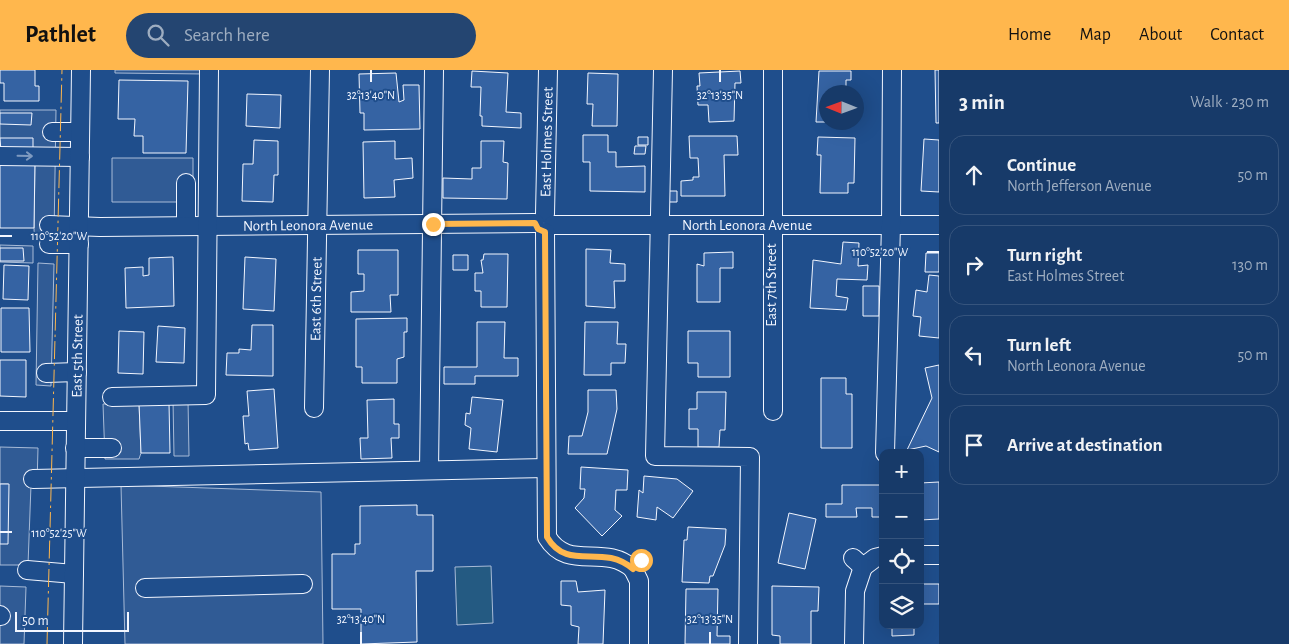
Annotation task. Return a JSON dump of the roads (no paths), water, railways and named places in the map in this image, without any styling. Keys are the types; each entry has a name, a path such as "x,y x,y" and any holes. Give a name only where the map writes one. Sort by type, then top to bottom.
{"street":[{"name":"East 5th Street","path":"73,644 81,70"},
{"path":"112,397 206,395 209,70"},
{"name":"East 6th Street","path":"314,408 319,225 320,70"},
{"path":"429,470 434,70"},
{"name":"East Holmes Street","path":"548,70 545,223 545,524 547,537 553,548 568,556 619,558 637,564 639,581 639,644"},
{"path":"662,70 655,456 750,457 748,644"},
{"name":"East 7th Street","path":"772,70 772,411"},
{"path":"884,449 891,225 892,70"},
{"path":"52,132 80,132"},
{"path":"0,156 80,156"},
{"path":"186,183 186,226"},
{"name":"North Leonora Avenue","path":"79,236 186,226 545,223 939,225"},
{"path":"49,225 79,236"},
{"path":"49,244 79,236"},
{"path":"46,373 77,372"},
{"path":"0,421 76,422"},
{"path":"76,448 112,448"},
{"path":"33,478 546,468"},
{"path":"924,555 939,555"},
{"path":"854,644 855,591 858,563 879,557"},
{"path":"27,570 74,574"},
{"path":"145,588 302,584"}]}
